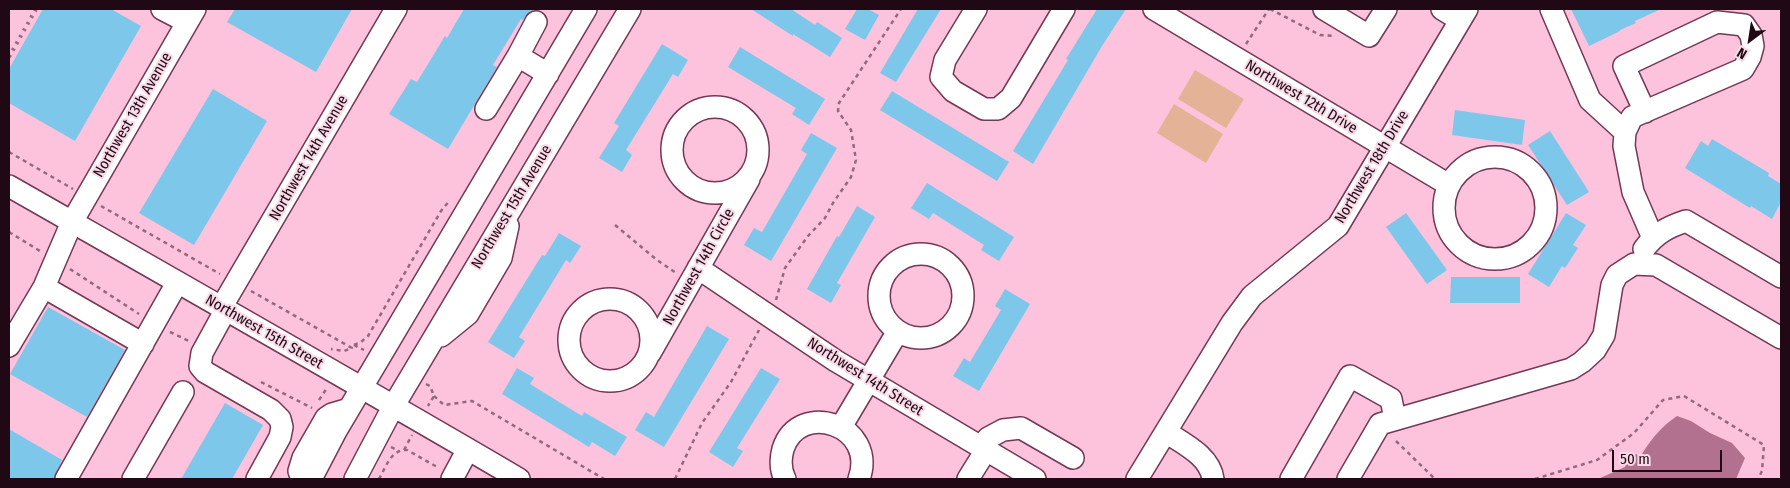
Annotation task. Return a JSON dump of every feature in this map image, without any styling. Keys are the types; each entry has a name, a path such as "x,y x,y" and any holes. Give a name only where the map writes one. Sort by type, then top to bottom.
{"street":[{"path":"162,9 191,16"},
{"name":"Northwest 14th Avenue","path":"257,479 280,437 282,427 280,419 271,410 204,372 200,366 202,354 236,283 396,9"},
{"path":"311,479 349,409 586,9"},
{"name":"Northwest 15th Avenue","path":"355,479 394,405 630,9"},
{"path":"976,9 945,60 941,77 952,91 984,109 998,109 1011,98 1064,9"},
{"name":"Northwest 12th Drive","path":"1154,9 1449,185"},
{"path":"1324,9 1369,36 1386,9"},
{"path":"1442,9 1464,15"},
{"path":"1552,9 1590,100 1625,132"},
{"name":"Northwest 18th Drive","path":"1137,479 1232,323 1252,296 1338,226 1464,15"},
{"name":"Northwest 13th Avenue","path":"9,346 44,286 72,222 191,16"},
{"path":"486,109 536,22"},
{"path":"1645,112 1624,66 1718,22 1744,25 1751,35 1752,46 1750,56 1743,69 1645,112 1632,117 1625,132 1624,146 1633,192 1652,238"},
{"path":"518,56 548,74"},
{"name":"Northwest 14th Circle","path":"646,361 752,172 758,159 758,144 754,129 744,117 731,109 716,106 701,109 688,116 679,126 673,140 672,155 677,170 686,182 700,190 714,193 730,190 742,183 752,172"},
{"path":"1492,157 1509,159 1525,167 1537,180 1544,196 1546,214 1541,230 1530,245 1517,254 1502,259 1486,258 1471,253 1458,244 1449,231 1444,216 1444,200 1449,185 1460,171 1474,161 1492,157"},
{"name":"Northwest 15th Street","path":"9,186 394,405 519,479"},
{"path":"1348,479 1380,424 1571,369 1582,362 1595,350 1604,335 1610,291 1616,276 1634,264 1652,238 1668,227 1686,221 1781,277"},
{"path":"1634,264 1656,265 1781,338"},
{"name":"Northwest 14th Street","path":"698,268 836,361 1035,479"},
{"path":"66,479 177,283"},
{"path":"44,286 143,344"},
{"path":"841,427 898,331"},
{"path":"1291,479 1350,376 1391,399 1395,420"},
{"path":"133,479 182,392"},
{"path":"302,479 299,471 303,458 326,418 332,414 349,409"},
{"path":"785,479 781,472 781,457 785,444 795,431 807,424 822,422 836,424 848,431 857,442 862,456 862,470 859,479"},
{"path":"968,479 988,438 1003,430 1021,428 1073,458"},
{"path":"1166,432 1204,459 1212,473 1213,479"},
{"path":"453,478 468,449"}],"path":[{"path":"774,306 785,268 808,236 825,218 832,203 851,177 856,160 851,130 838,112 839,103 901,9"},
{"path":"1236,58 1270,9 1320,36 1340,36 1351,25"},
{"path":"9,152 352,348 344,351 325,348"},
{"path":"616,225 657,260 677,273"},
{"path":"676,479 702,423 731,382 761,326"},
{"path":"434,396 444,404 472,401 604,479"},
{"path":"1535,479 1597,460 1634,433 1663,400 1684,396 1764,446 1762,471 1758,479"},
{"path":"1396,441 1435,479"},
{"path":"379,479 395,453 400,450 407,450 453,478"}],"shaded area":[{"path":"1195,70 1244,99 1226,128 1178,99"},
{"path":"1174,104 1223,134 1206,163 1157,133"},
{"path":"1677,416 1691,421 1710,433 1732,443 1745,458 1736,479 1598,479 1625,467 1632,455 1642,454 1657,433"}],"building":[{"path":"43,9 111,9 141,26 75,141 9,103 9,69"},
{"path":"235,9 352,9 316,72 227,22"},
{"path":"464,9 539,9 530,11 523,20 521,19 493,65 497,67 448,149 389,114 411,79 417,82"},
{"path":"751,9 791,9 815,25 817,22 842,38 830,57"},
{"path":"857,9 868,9 879,15 865,40 845,29"},
{"path":"918,9 941,9 896,82 880,73"},
{"path":"1097,9 1126,9 1102,46 1033,164 1013,151"},
{"path":"1571,9 1661,9 1589,46"},
{"path":"662,44 688,60 678,77 673,74 626,150 632,155 622,172 599,158 619,126 614,123"},
{"path":"740,47 825,99 809,125 792,114 796,108 728,67"},
{"path":"213,89 267,121 194,245 139,213"},
{"path":"892,91 1009,162 997,181 880,110"},
{"path":"1455,110 1525,120 1522,145 1452,135"},
{"path":"1550,131 1589,192 1567,205 1528,145"},
{"path":"811,133 837,148 771,261 744,245 754,228 762,232 807,154 801,150"},
{"path":"1712,139 1769,173 1768,176 1781,184 1781,202 1772,219 1751,206 1750,208 1685,168 1701,141 1708,146"},
{"path":"927,183 1014,237 999,261 981,250 984,245 933,213 929,219 911,208"},
{"path":"857,206 875,217 837,283 841,285 831,303 807,289 837,236 839,237"},
{"path":"1406,213 1447,270 1427,284 1386,227"},
{"path":"1566,213 1586,225 1573,245 1578,248 1565,268 1562,266 1549,287 1528,274"},
{"path":"559,233 581,246 570,263 566,260 519,337 525,341 514,358 488,342 542,255 545,256"},
{"path":"1451,277 1520,277 1520,303 1450,303"},
{"path":"1005,289 1030,304 979,391 953,376 964,358 970,362 1001,310 995,306"},
{"path":"48,307 125,350 87,417 10,374"},
{"path":"707,326 729,339 664,447 635,430 646,412 654,417"},
{"path":"517,368 534,378 530,384 582,416 584,412 627,437 615,456 592,442 589,447 502,394"},
{"path":"761,368 780,379 737,448 743,451 733,467 709,452"},
{"path":"225,403 263,425 232,479 181,479"},
{"path":"9,429 62,460 54,479 9,479"}],"railway":[{"path":"9,57 36,9"}]}
